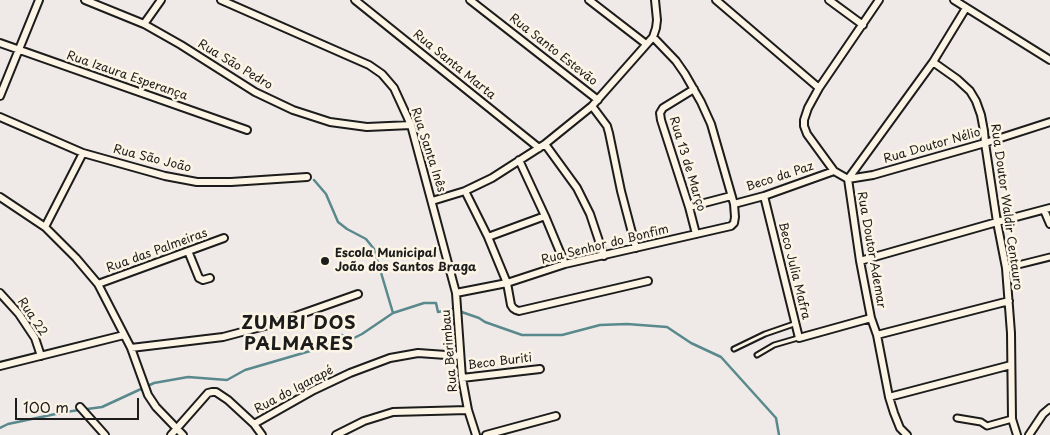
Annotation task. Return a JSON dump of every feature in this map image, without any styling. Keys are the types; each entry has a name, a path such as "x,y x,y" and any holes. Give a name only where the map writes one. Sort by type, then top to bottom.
{"street":[{"path":"0,96 39,0"},
{"name":"Rua São Pedro","path":"85,0 144,24 255,92 293,110 330,122 366,128 410,125"},
{"path":"144,24 161,0"},
{"name":"Rua Santa Inês","path":"221,0 369,65 382,74 394,88 410,125 456,293"},
{"name":"Rua Santa Marta","path":"354,0 538,148"},
{"name":"Rua Santo Estevão","path":"470,0 598,100"},
{"path":"589,0 646,44"},
{"path":"432,201 465,191 492,178 545,144 592,106 653,37 657,20 654,0"},
{"path":"716,0 818,88"},
{"path":"829,0 863,25"},
{"path":"848,179 834,171 807,134 804,126 805,114 818,88 879,0"},
{"path":"954,0 1050,60"},
{"name":"Rua Doutor Ademar","path":"907,435 900,428 894,413 877,335 871,318 860,261 848,179 933,62 966,8"},
{"path":"653,37 676,61 694,89 711,124 734,204"},
{"name":"Rua Izaura Esperança","path":"0,43 247,130"},
{"name":"Rua Doutor Waldir Centauro","path":"933,62 970,91 981,115 1006,268 1011,333 1012,419 1017,435"},
{"name":"Rua 13 de Março","path":"694,89 663,108 660,113 696,234"},
{"name":"Rua Santo Estevão","path":"592,106 607,126 620,191 636,248"},
{"name":"Rua São João","path":"0,117 83,153 165,176 197,182 232,182 307,177"},
{"name":"Rua Doutor Nélio","path":"848,179 873,175 1050,122"},
{"path":"545,144 577,188 590,214 604,256"},
{"path":"46,227 83,153"},
{"path":"519,160 566,264"},
{"name":"Beco da Paz","path":"734,204 764,196 834,171"},
{"path":"465,191 488,237 507,284 511,305 519,311 648,281"},
{"path":"689,207 731,196"},
{"name":"Beco Julia Mafra","path":"764,196 799,338 871,318"},
{"path":"0,197 46,227 98,284 131,348 148,395 156,407 183,435"},
{"name":"Rua Senhor do Bonfim","path":"456,293 507,284 566,264 731,226 735,222 734,204"},
{"path":"860,261 1047,209 1050,224"},
{"path":"488,237 545,216"},
{"name":"Rua das Palmeiras","path":"98,284 224,238"},
{"path":"188,251 199,278 203,280 210,278"},
{"path":"1006,268 1050,257"},
{"name":"Rua 22","path":"0,293 19,314 35,338 41,356"},
{"name":"Rua Berimbau","path":"456,293 462,378 468,410 476,435"},
{"path":"131,348 222,337 276,323 358,294"},
{"path":"877,335 1009,301"},
{"path":"0,366 124,334"},
{"name":"Rua do Igarapé","path":"254,424 314,390 350,373 390,358 418,353 460,356"},
{"path":"889,396 1011,365"},
{"name":"Beco Buriti","path":"462,378 540,369"},
{"path":"171,435 208,393 216,392 228,400 254,424 262,435"},
{"path":"80,406 106,435"},
{"path":"1029,435 1043,414 1050,408"},
{"path":"336,435 364,421 393,412 468,410"},
{"path":"486,435 556,416"},
{"path":"957,418 981,422 987,426 1012,419"}],"lane":[{"path":"734,349 765,334 795,323"},
{"path":"757,355 774,345 799,338"}],"waterway":[{"path":"314,180 326,194 338,222 366,239 374,249 393,313"},
{"path":"0,428 8,424 65,412 102,407 154,383 188,377 227,380 245,370 317,349 341,335 354,338 393,313 424,303 436,303 438,312 453,309 522,335 562,335 600,325 627,324 667,327 691,343 721,357 776,418 779,435"}],"place":[{"name":"Escola Municipal João dos Santos Braga","path":"325,261"}],"district":[{"name":"ZUMBI DOS PALMARES","path":"299,334"}]}
